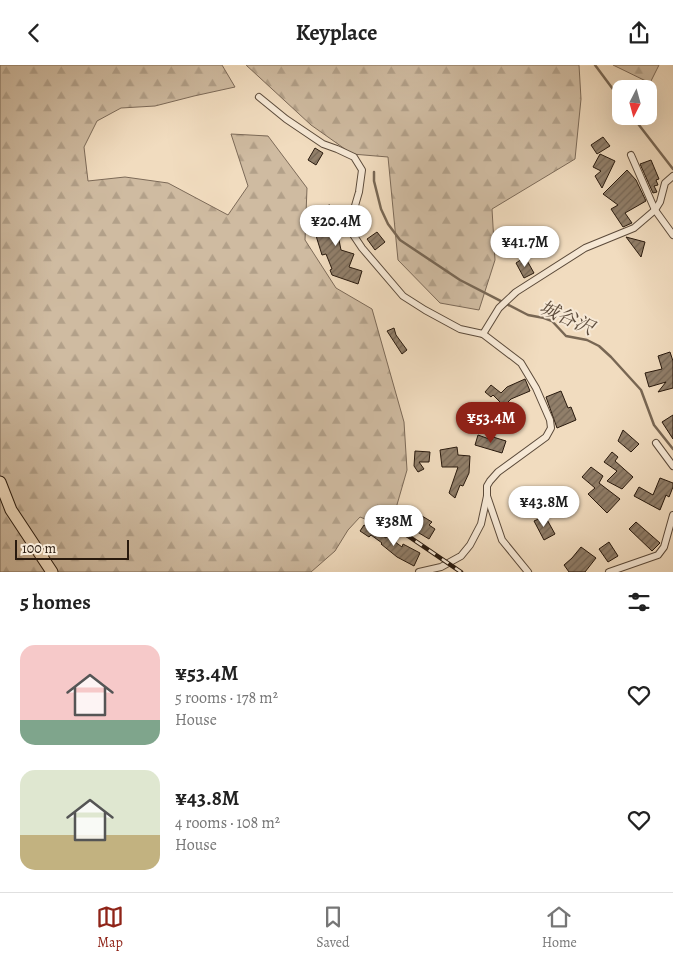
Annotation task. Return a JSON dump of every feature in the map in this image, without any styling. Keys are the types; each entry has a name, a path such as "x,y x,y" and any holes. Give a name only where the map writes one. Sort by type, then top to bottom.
{"highway":[{"path":"0,481 11,510 52,572"}],"street":[{"path":"258,97 322,144 354,157 362,171 359,192 352,217 352,233 378,268 402,296 460,329 484,333 521,363 536,388 547,412 551,428 546,437 494,476 487,486 481,524 470,545 461,556 441,567 419,572"},
{"path":"631,155 655,210 673,235"},
{"path":"484,333 499,308 516,292 585,248 634,228 655,210 660,202 665,183 672,176"},
{"path":"656,443 673,466"},
{"path":"487,495 502,539 528,572"},
{"path":"609,572 658,555 664,547 673,515"}],"green space":[{"path":"0,65 222,65 235,87 155,106 121,108 97,121 84,147 88,181 125,177 168,183 228,215 248,186 231,134 268,136 307,188 305,240 336,288 372,309 404,422 407,470 390,529 360,517 348,530 335,551 311,572 0,572"},
{"path":"246,65 579,65 581,99 575,159 492,209 495,260 479,310 440,303 398,260 388,157 352,154 311,125"},
{"path":"613,65 659,65 652,80 644,80"}],"building":[{"path":"603,137 610,146 597,154 591,145"},
{"path":"315,148 323,153 316,165 308,160"},
{"path":"600,154 615,161 602,188 595,176 601,171 593,167"},
{"path":"651,160 659,179 656,180 658,185 654,186 657,192 653,193 640,164"},
{"path":"627,170 636,180 646,201 625,213 632,223 623,227 611,209 618,205 603,194"},
{"path":"330,205 332,219 346,218 347,227 337,228 338,235 341,250 354,254 349,267 362,271 358,284 332,275 330,270 332,269 326,254 322,255 315,231 324,229 320,207"},
{"path":"377,232 385,242 375,250 367,239"},
{"path":"626,237 645,242 641,257"},
{"path":"525,257 534,273 524,278 516,263"},
{"path":"394,328 396,335 407,350 402,354 387,331"},
{"path":"670,352 673,361 673,388 658,392 666,382 649,387 645,373 662,369 658,356"},
{"path":"525,379 530,391 511,399 504,406 493,395 491,397 485,392 491,385 501,393 507,387"},
{"path":"561,391 568,408 571,407 576,420 557,428 546,397"},
{"path":"673,415 673,439 662,422"},
{"path":"623,430 639,444 631,452 618,441"},
{"path":"478,435 492,440 493,437 506,441 502,453 475,445"},
{"path":"457,447 458,455 470,456 469,473 463,486 460,485 455,498 449,493 458,467 442,467 440,450"},
{"path":"415,451 430,452 429,462 419,462 424,469 418,472 414,466"},
{"path":"612,452 618,457 615,461 633,477 622,489 607,481 617,471 604,462"},
{"path":"591,467 603,476 599,483 620,499 607,513 588,494 595,488 582,477"},
{"path":"660,478 673,483 673,487 669,497 666,495 660,510 634,496 639,487 653,495"},
{"path":"422,516 432,522 429,525 435,529 429,539 414,530"},
{"path":"545,516 555,534 544,540 534,521"},
{"path":"636,522 660,543 652,551 629,529"},
{"path":"364,525 386,538 387,536 402,547 403,544 420,553 414,566 397,557 371,535 369,537 360,531"},
{"path":"609,542 618,556 608,562 599,549"},
{"path":"581,547 596,558 585,572 569,572 564,565"}],"waterway":[{"path":"595,65 612,88"},
{"path":"639,125 673,169"},
{"name":"城谷沢","path":"374,172 374,181 381,209 388,224 400,240 460,280 528,315 552,321 566,336 587,340 599,346 641,390 654,425 673,449"}],"railway":[{"path":"389,523 461,572"}]}
